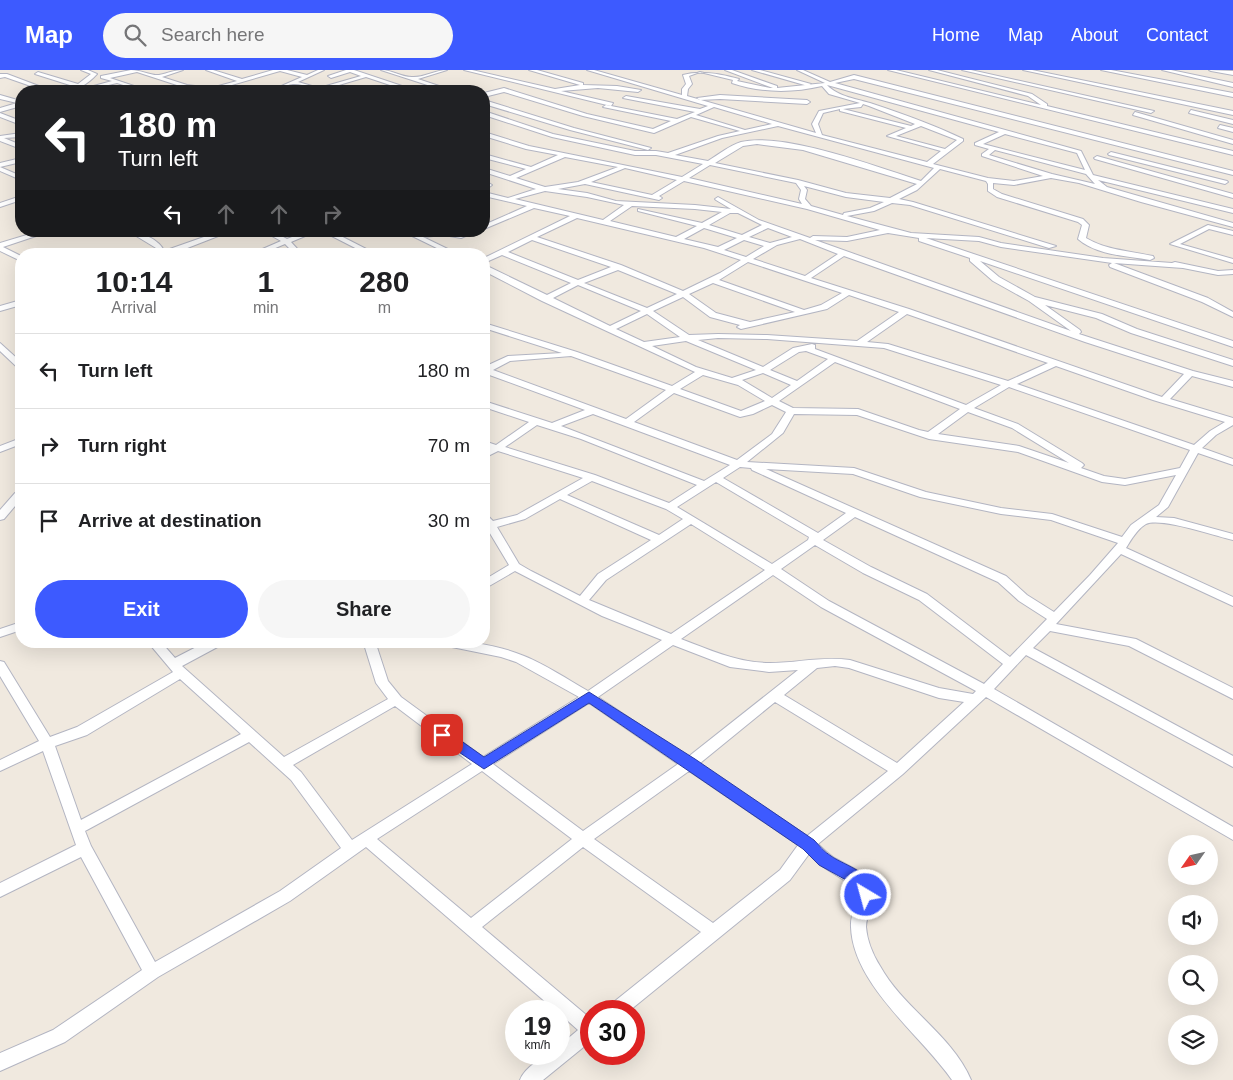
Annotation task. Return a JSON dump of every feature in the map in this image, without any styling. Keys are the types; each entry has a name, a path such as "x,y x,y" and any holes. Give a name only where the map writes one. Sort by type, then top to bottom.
{"street":[{"path":"1,70 8,73 3,76"},
{"path":"15,79 54,70"},
{"path":"103,77 137,70 183,85"},
{"path":"156,77 181,70"},
{"path":"208,70 264,84"},
{"path":"228,85 280,70 306,76"},
{"path":"331,76 350,70 395,85"},
{"path":"383,70 432,85"},
{"path":"422,70 433,73"},
{"path":"403,85 413,79 445,70"},
{"path":"466,70 678,121"},
{"path":"531,70 573,82 643,90"},
{"path":"509,80 546,70"},
{"path":"589,70 779,125 988,180 1014,183 1051,176"},
{"path":"678,70 686,75 689,84 684,96"},
{"path":"686,75 700,70 736,80 746,74"},
{"path":"728,70 746,74 762,71"},
{"path":"754,70 812,85"},
{"path":"799,70 830,83 1079,152 1090,174 1104,188"},
{"path":"890,70 1094,119 1136,119 1233,130"},
{"path":"904,80 921,70"},
{"path":"931,70 1030,95 1051,109"},
{"path":"964,70 1096,99 1181,140 1231,152"},
{"path":"1003,79 1025,70 1233,113"},
{"path":"1049,70 1107,80 1116,89"},
{"path":"1103,70 1233,95"},
{"path":"1164,70 1233,84"},
{"path":"1160,81 1168,74 1182,70"},
{"path":"1211,70 1233,73"},
{"path":"84,85 89,71 128,85"},
{"path":"286,85 317,71 350,81"},
{"path":"1138,77 1147,72"},
{"path":"375,78 393,73"},
{"path":"926,79 944,73"},
{"path":"1107,80 1119,73"},
{"path":"38,74 70,85"},
{"path":"592,76 602,74"},
{"path":"746,74 806,102 821,112"},
{"path":"3,76 32,85"},
{"path":"334,85 366,76"},
{"path":"720,97 735,90 748,88 781,90 830,83 854,77 1233,175"},
{"path":"736,80 734,81 748,88"},
{"path":"103,85 119,82"},
{"path":"292,82 304,85"},
{"path":"553,90 583,82"},
{"path":"823,84 830,93 937,128 960,139 962,142 928,164"},
{"path":"820,136 815,124 821,112 836,108 871,105 947,84"},
{"path":"585,115 650,87"},
{"path":"525,96 544,89"},
{"path":"490,93 500,90 585,115 654,131 712,106"},
{"path":"691,98 720,97 806,102"},
{"path":"0,98 15,102"},
{"path":"626,98 701,111"},
{"path":"1162,98 1163,106 1172,108"},
{"path":"1096,99 1086,103 1136,119 1233,142"},
{"path":"511,110 540,101"},
{"path":"490,104 582,132 648,148"},
{"path":"0,110 15,106"},
{"path":"1067,113 1080,106"},
{"path":"490,108 503,108"},
{"path":"836,108 910,127"},
{"path":"1032,123 1051,113 1051,109"},
{"path":"1182,110 1231,122"},
{"path":"0,115 15,121"},
{"path":"490,115 567,141 576,140 635,153 667,155 798,182 846,195 892,200 936,210 1092,259"},
{"path":"691,116 744,130"},
{"path":"1087,124 1094,119"},
{"path":"567,141 582,132 611,121"},
{"path":"1204,134 1231,122"},
{"path":"920,124 890,136 947,152"},
{"path":"667,155 744,130 779,125"},
{"path":"1072,133 1080,128"},
{"path":"1020,135 1041,136 1058,130"},
{"path":"635,153 648,148 654,131"},
{"path":"1006,131 977,144 1233,211"},
{"path":"0,138 15,136"},
{"path":"490,136 520,146 625,166 809,206 911,235 1233,344"},
{"path":"1106,142 1114,137"},
{"path":"0,138 15,144"},
{"path":"1172,145 1181,140"},
{"path":"653,197 741,144 759,142 803,149 922,183"},
{"path":"1085,162 1127,147"},
{"path":"551,152 560,148"},
{"path":"993,149 984,155 1051,176 1076,180 1233,225"},
{"path":"1156,154 1164,149"},
{"path":"510,199 544,189 583,182 633,163 635,153"},
{"path":"1110,154 1225,182"},
{"path":"511,178 564,155"},
{"path":"490,158 532,169"},
{"path":"1096,158 1233,196"},
{"path":"0,167 15,162"},
{"path":"0,167 15,175"},
{"path":"839,215 866,212 892,200 915,189 928,175 940,167"},
{"path":"490,172 544,189 587,195 631,205 771,246"},
{"path":"1181,211 1233,175"},
{"path":"988,180 991,184 990,190 1006,198 1070,214 1083,220 1086,225 1082,239 1087,242 1104,248 1181,266 1218,273 1233,272"},
{"path":"583,182 673,201"},
{"path":"798,182 804,190 802,199 809,206"},
{"path":"605,222 631,205 712,200 749,193"},
{"path":"490,195 718,250 906,311 1164,400 1233,421"},
{"path":"0,205 15,200"},
{"path":"712,200 801,238 1088,340 1190,373 1233,384"},
{"path":"490,224 535,205"},
{"path":"631,205 695,207 740,212"},
{"path":"678,239 730,211"},
{"path":"490,258 577,215"},
{"path":"718,250 768,225"},
{"path":"1233,233 1208,227 1174,244 1233,262"},
{"path":"608,329 713,280 771,246 787,239 847,239 890,230"},
{"path":"911,235 979,238 1001,245 1092,259 1181,266"},
{"path":"0,246 29,237"},
{"path":"141,237 159,248"},
{"path":"180,248 211,237"},
{"path":"278,237 286,241 293,248"},
{"path":"269,248 297,237"},
{"path":"338,237 360,248"},
{"path":"418,237 441,248"},
{"path":"532,238 618,267 682,293 713,315 747,324"},
{"path":"0,246 15,255"},
{"path":"501,252 646,310 686,338 797,384"},
{"path":"805,279 844,253"},
{"path":"969,256 996,279 1032,299 1088,340"},
{"path":"1102,260 1199,298 1233,315"},
{"path":"545,299 579,282 618,267"},
{"path":"490,271 608,329 702,372 734,380 791,411 858,412 929,436 1019,450 1041,456 1102,479 1125,482 1184,470"},
{"path":"713,280 804,312"},
{"path":"718,336 747,324 824,307 848,293"},
{"path":"1032,299 1099,316 1134,331 1233,363"},
{"path":"0,309 15,304"},
{"path":"860,343 906,311"},
{"path":"490,327 574,354 740,414 752,413 772,402 834,359"},
{"path":"643,345 686,338 767,336 860,343 896,348 1009,384 1233,462"},
{"path":"734,380 764,370 791,354 806,348 848,342"},
{"path":"0,346 15,360"},
{"path":"806,348 1015,426 1102,479"},
{"path":"490,368 508,360 574,354"},
{"path":"929,436 967,408 1009,384 1056,364"},
{"path":"490,372 743,464 1002,578 1050,622 1132,642 1233,694"},
{"path":"628,422 672,390 702,372"},
{"path":"1164,400 1190,373"},
{"path":"490,406 553,426 705,485"},
{"path":"553,426 594,410"},
{"path":"670,508 716,478 743,464 780,431 791,411"},
{"path":"490,452 536,421"},
{"path":"630,1000 785,874 808,844 898,770 980,694 1094,578 1135,527 1163,507 1196,449 1212,432 1233,421"},
{"path":"0,448 15,442"},
{"path":"490,446 591,477 670,508 691,519 825,604 980,694 1233,834"},
{"path":"743,464 854,471 924,495 994,510 1052,517 1122,545 1233,602"},
{"path":"490,522 521,516 591,477"},
{"path":"716,478 867,570 923,597 1011,664"},
{"path":"558,495 658,539"},
{"path":"0,508 15,498"},
{"path":"0,518 15,500"},
{"path":"0,1062 59,1036 152,972 260,911 350,849 589,697 773,570 815,538 854,513"},
{"path":"582,601 602,577 691,519"},
{"path":"1145,520 1174,520 1233,537"},
{"path":"490,529 515,566 527,574 582,601 730,663 749,667 769,668 835,662 850,664 940,693 980,694"},
{"path":"490,581 515,566"},
{"path":"0,633 15,628"},
{"path":"159,648 177,669 296,776 350,849"},
{"path":"0,766 47,743 82,731 208,648"},
{"path":"371,648 382,683 396,700 713,932"},
{"path":"477,648 520,659 589,697 808,844 824,860 860,881 866,887 866,895 858,918 859,932 871,967 887,990 962,1080"},
{"path":"1025,649 1233,762"},
{"path":"471,927 584,839 690,763 814,664"},
{"path":"0,665 47,743 84,848 152,972"},
{"path":"774,695 898,770"},
{"path":"283,764 396,700"},
{"path":"77,829 251,735"},
{"path":"367,839 580,1021"},
{"path":"0,890 84,848"},
{"path":"529,1080 580,1039"}],"route":[{"path":"442,735 484,764 589,697 808,844 824,860 860,881 866,887 866,895"}]}
